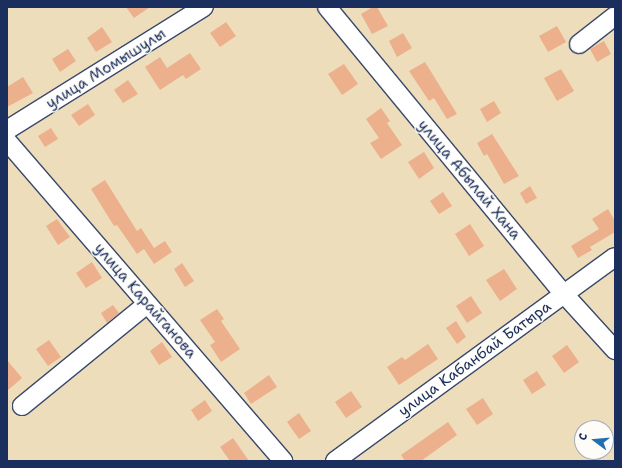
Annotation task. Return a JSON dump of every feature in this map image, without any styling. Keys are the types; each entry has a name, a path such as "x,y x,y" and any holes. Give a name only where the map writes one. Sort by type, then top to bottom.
{"street":[{"name":"улица Момышулы","path":"7,130 204,7"},
{"name":"улица Абылай Хана","path":"326,7 564,294 615,350"},
{"path":"579,44 615,16"},
{"name":"улица Карайганова","path":"7,141 283,461"},
{"name":"улица Кабанбай Батыра","path":"335,461 615,257"},
{"path":"22,406 147,304"}],"building":[{"path":"126,7 150,7 134,18"},
{"path":"373,7 377,7 388,26 372,34 361,14"},
{"path":"226,22 236,36 220,47 210,33"},
{"path":"557,26 566,42 548,52 539,36"},
{"path":"102,27 112,42 96,52 87,38"},
{"path":"403,33 412,48 397,57 389,41"},
{"path":"604,41 611,54 597,62 590,49"},
{"path":"68,49 76,61 60,72 52,59"},
{"path":"190,53 201,69 186,79 183,75 160,90 145,67 160,57 167,68"},
{"path":"425,62 457,114 447,119 434,98 429,101 409,71"},
{"path":"344,64 358,84 342,95 328,74"},
{"path":"561,69 574,91 557,101 544,78"},
{"path":"23,77 33,93 7,107 7,87"},
{"path":"128,80 138,94 123,103 114,90"},
{"path":"494,101 501,113 487,122 480,109"},
{"path":"88,104 95,115 79,126 71,115"},
{"path":"381,108 390,121 387,123 402,145 381,159 370,143 379,138 366,119"},
{"path":"51,128 58,139 45,147 38,136"},
{"path":"492,134 519,176 504,184 487,154 484,156 477,143"},
{"path":"424,152 434,168 419,179 408,162"},
{"path":"105,180 137,231 141,228 154,248 165,241 172,252 154,264 144,249 137,254 117,225 114,226 91,189"},
{"path":"530,186 537,198 526,204 520,193"},
{"path":"443,192 452,206 439,214 430,201"},
{"path":"608,209 615,221 615,232 590,247 592,250 578,258 571,246 599,229 592,219"},
{"path":"57,219 70,237 58,245 46,226"},
{"path":"470,224 484,246 469,256 455,234"},
{"path":"92,262 102,278 86,288 76,273"},
{"path":"182,263 194,281 185,287 174,269"},
{"path":"504,269 517,289 500,301 486,280"},
{"path":"471,296 482,313 467,323 456,306"},
{"path":"113,305 119,313 107,323 101,313"},
{"path":"217,309 224,319 221,321 240,349 221,362 210,345 215,342 200,320"},
{"path":"456,321 466,337 457,344 446,328"},
{"path":"49,340 61,357 48,366 36,349"},
{"path":"162,342 172,357 159,365 150,351"},
{"path":"428,344 438,359 399,385 387,367 402,357 405,360"},
{"path":"567,345 579,362 564,373 552,356"},
{"path":"7,360 22,378 7,391"},
{"path":"537,371 546,385 532,394 523,380"},
{"path":"269,375 277,387 251,404 244,393"},
{"path":"351,391 362,407 346,418 335,402"},
{"path":"483,398 493,414 477,425 466,409"},
{"path":"205,400 212,411 198,421 191,410"},
{"path":"299,413 311,431 299,439 287,422"},
{"path":"448,422 457,435 421,461 405,461 401,455"},
{"path":"233,438 249,461 230,461 220,447"}]}
